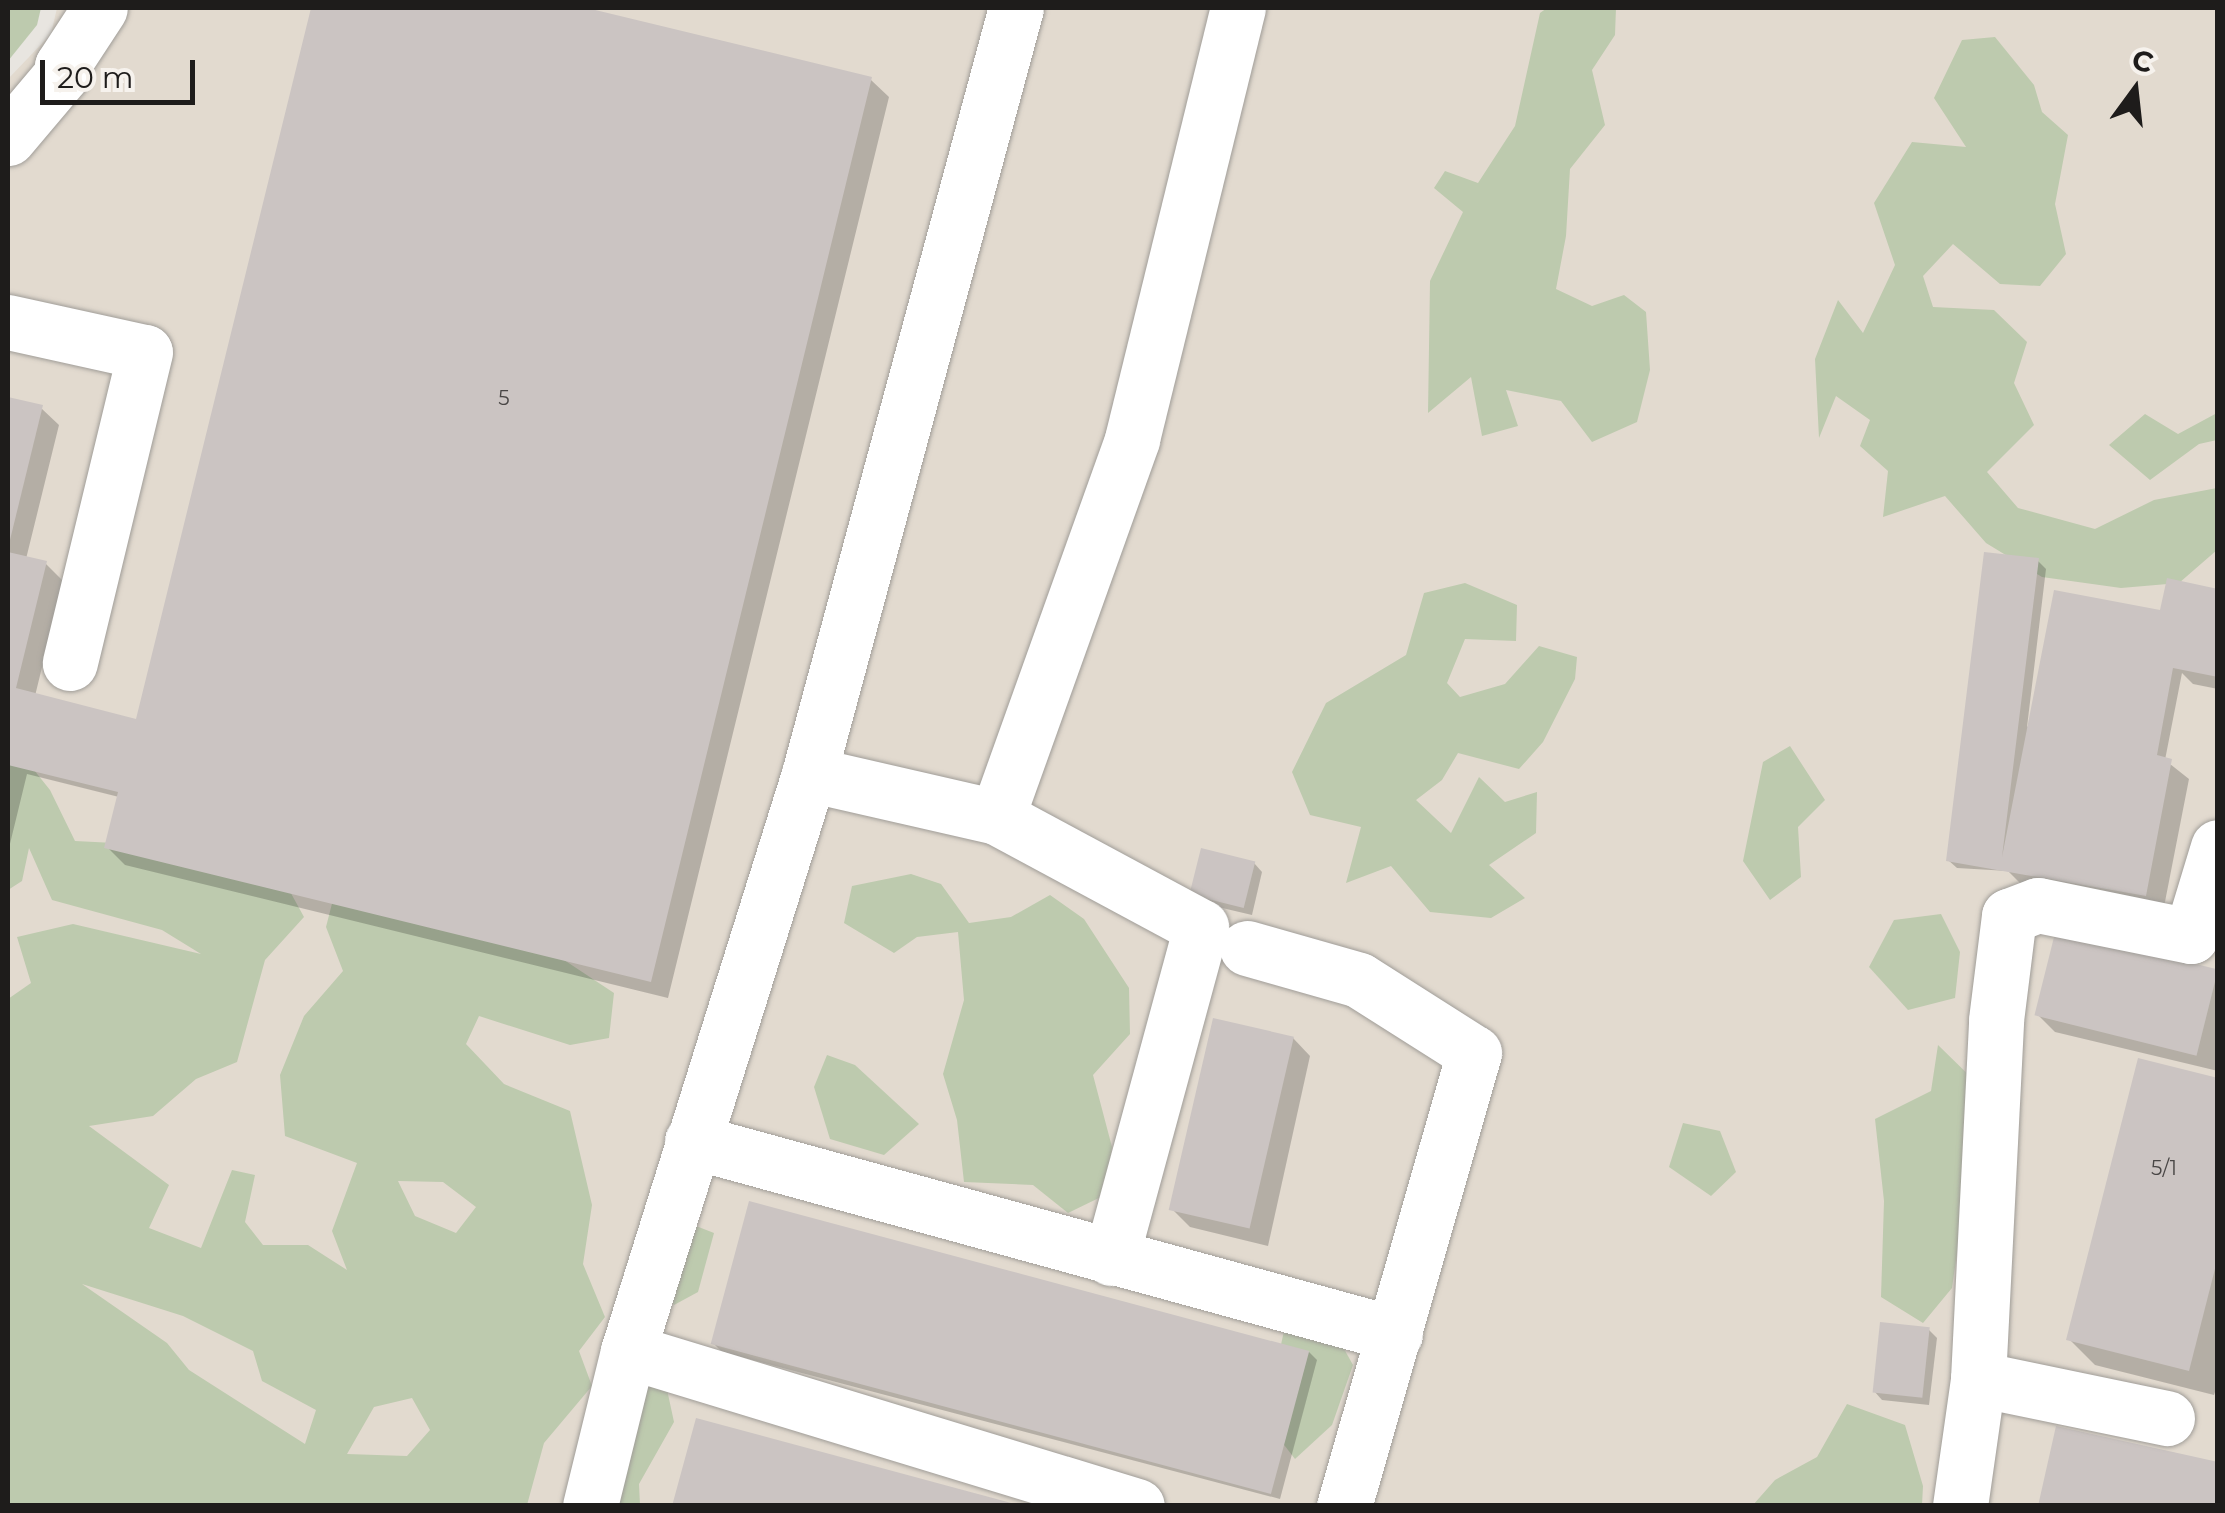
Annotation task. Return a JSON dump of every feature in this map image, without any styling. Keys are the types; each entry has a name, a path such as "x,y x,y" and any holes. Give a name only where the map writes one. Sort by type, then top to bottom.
{"lane":[{"path":"8,138 63,73 62,66 100,8"},
{"path":"590,1506 628,1351 809,774 1016,8"},
{"path":"997,817 1132,439 1238,8"},
{"path":"8,322 146,352 70,662"},
{"path":"809,774 997,817 1201,927 1110,1258"},
{"path":"1960,1506 1978,1379 1996,1020 2009,916 2038,905 2191,936 2218,847"},
{"path":"1247,948 1359,980 1474,1053 1344,1506"},
{"path":"692,1142 1396,1334"},
{"path":"628,1351 1137,1506"},
{"path":"1978,1379 2167,1418"}],"shaded area":[{"path":"57,8 2217,8 2217,1505 8,1505 8,79 51,34"}],"green space":[{"path":"8,8 41,8 37,25 8,61"},
{"path":"1547,8 1616,8 1615,35 1592,70 1605,125 1570,169 1566,236 1556,289 1592,306 1624,295 1646,312 1650,370 1637,422 1592,442 1561,401 1506,390 1518,426 1482,436 1471,377 1428,413 1430,281 1463,212 1434,188 1445,171 1478,183 1515,126 1540,13"},
{"path":"1995,37 2034,85 2042,112 2068,135 2055,204 2066,254 2040,286 2000,284 1953,244 1923,276 1933,307 1994,310 2027,342 2014,383 2034,425 1987,472 2018,508 2095,529 2154,500 2217,488 2217,550 2179,583 2121,588 2042,577 1986,543 1945,496 1883,517 1888,471 1860,446 1870,420 1836,396 1819,438 1815,359 1838,300 1863,333 1895,265 1874,203 1912,142 1966,147 1934,98 1962,40"},
{"path":"2217,413 2217,440 2199,444 2150,480 2109,445 2145,414 2178,434"},
{"path":"1465,583 1517,605 1516,641 1465,639 1447,683 1460,697 1505,684 1539,646 1577,657 1575,679 1543,742 1519,769 1458,753 1442,780 1416,800 1451,833 1479,777 1505,802 1537,792 1536,833 1489,865 1525,898 1491,918 1430,912 1391,866 1346,883 1361,827 1310,815 1292,772 1326,703 1406,655 1424,593"},
{"path":"1790,746 1825,800 1798,827 1801,877 1770,900 1743,861 1763,762"},
{"path":"18,750 50,790 75,841 134,844 287,886 304,917 265,960 237,1062 196,1079 153,1116 89,1126 169,1185 149,1228 201,1248 232,1170 255,1175 245,1222 263,1245 308,1245 347,1270 332,1231 357,1163 285,1136 280,1075 304,1016 343,971 326,927 337,884 552,952 614,993 609,1038 570,1045 479,1016 466,1044 504,1084 570,1111 592,1205 583,1264 605,1317 579,1351 592,1386 544,1443 527,1505 8,1505 8,999 31,983 17,937 73,924 201,954 162,930 52,900 29,848 22,881 8,890 8,756","holes":["398,1181 443,1182 476,1207 456,1233 415,1216","82,1284 183,1316 253,1351 262,1381 316,1410 305,1444 189,1370 167,1343","412,1398 430,1430 407,1456 347,1454 374,1407"]},
{"path":"911,874 941,884 969,923 1011,917 1050,895 1084,919 1129,988 1130,1034 1093,1075 1112,1147 1105,1195 1068,1213 1033,1185 964,1182 957,1120 943,1074 964,1000 958,932 917,937 894,953 844,923 852,886"},
{"path":"1941,914 1960,952 1955,998 1908,1010 1869,967 1894,920"},
{"path":"1938,1045 1981,1087 1952,1288 1923,1323 1881,1297 1884,1201 1875,1119 1931,1091"},
{"path":"827,1055 855,1065 919,1124 884,1155 830,1139 814,1087"},
{"path":"1683,1123 1720,1131 1736,1172 1711,1196 1669,1167"},
{"path":"673,1217 714,1233 698,1292 674,1305 650,1257"},
{"path":"1285,1327 1333,1329 1353,1365 1332,1425 1295,1459 1264,1419"},
{"path":"660,1357 674,1422 639,1484 640,1505 585,1505"},
{"path":"1847,1404 1905,1425 1923,1486 1922,1505 1753,1505 1775,1480 1817,1457"}],"building":[{"path":"311,8 587,8 872,77 651,982 104,848 118,792 8,765 8,552 47,561 16,688 136,719"},
{"path":"8,397 43,405 9,544 8,543"},
{"path":"1984,552 2039,558 2002,857 2054,590 2160,610 2167,578 2218,589 2218,677 2173,668 2157,755 2172,759 2146,896 1946,861"},
{"path":"1201,848 1255,862 1244,908 1189,895"},
{"path":"2056,929 2218,969 2197,1056 2034,1015"},
{"path":"1213,1018 1294,1037 1250,1229 1169,1210"},
{"path":"2138,1058 2218,1078 2218,1257 2189,1371 2066,1340"},
{"path":"749,1201 1309,1351 1271,1494 711,1344"},
{"path":"1880,1322 1930,1327 1922,1398 1873,1393"},
{"path":"696,1418 1015,1504 1015,1506 672,1506"},
{"path":"2056,1426 2218,1462 2218,1506 2038,1506"}]}
